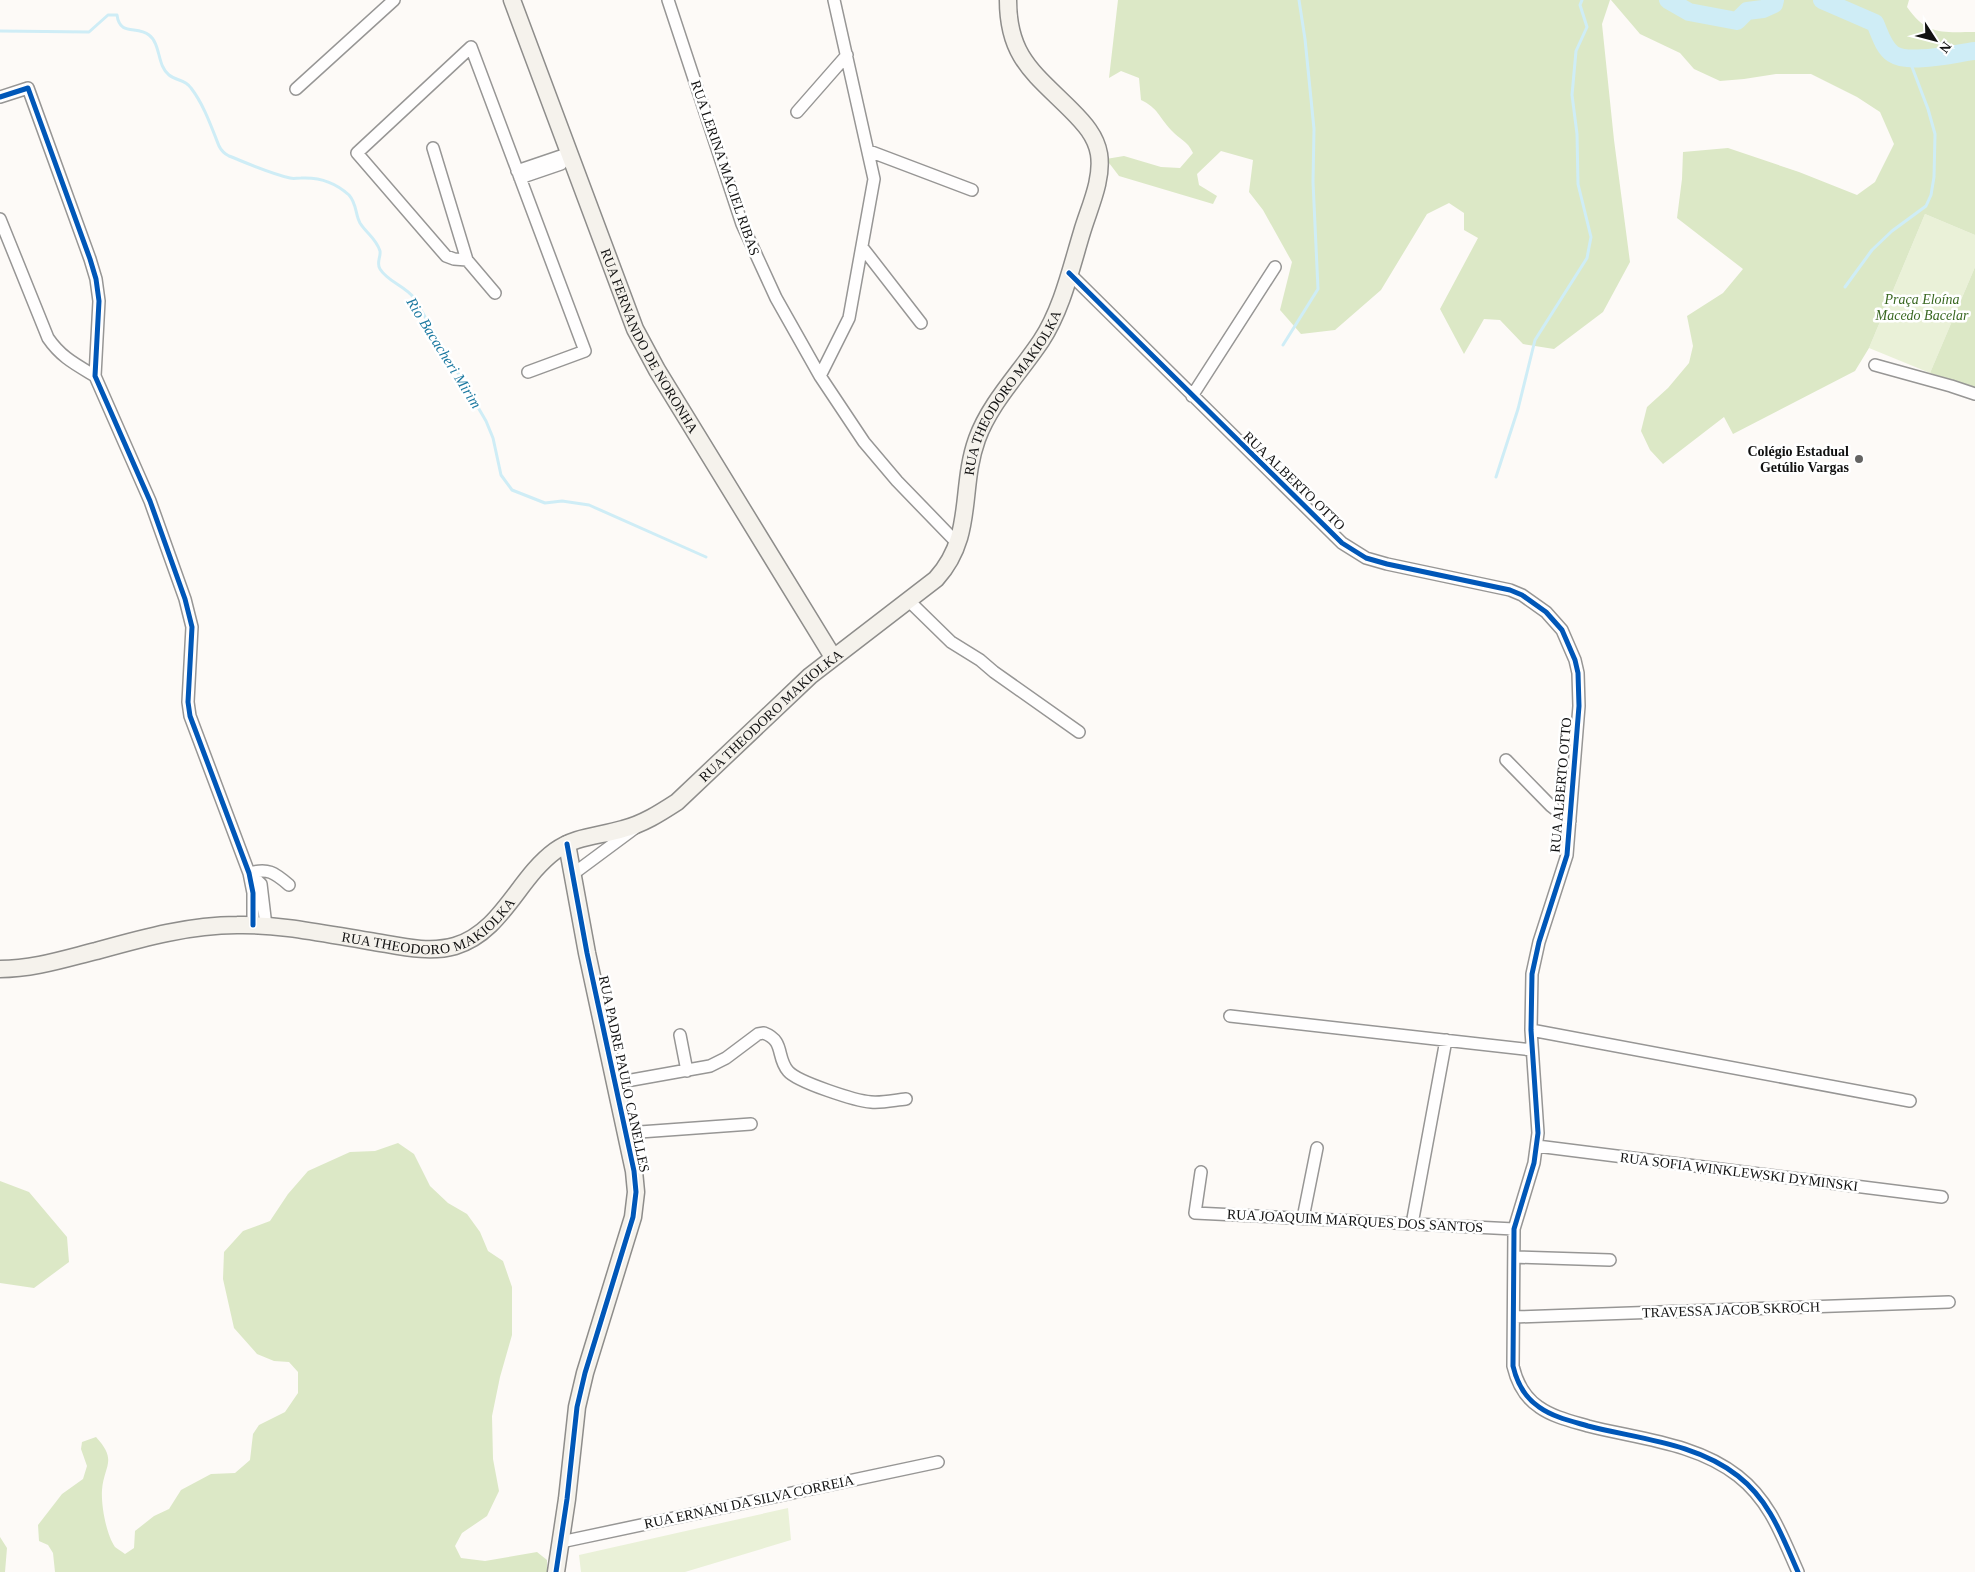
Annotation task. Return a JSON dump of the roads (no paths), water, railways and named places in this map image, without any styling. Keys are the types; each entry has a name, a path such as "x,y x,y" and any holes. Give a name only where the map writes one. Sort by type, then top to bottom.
{"main road":[{"name":"RUA FERNANDO DE NORONHA","path":"512,0 626,309 645,349 833,657"},
{"name":"RUA THEODORO MAKIOLKA","path":"0,969 48,964 180,930 222,925 304,930 422,949 454,946 475,936 493,922 542,862 556,850 566,844 623,830 647,820 685,795 784,699 833,657 927,586 943,571 958,544 971,464 978,435 994,407 1049,329 1059,304 1097,181 1099,156 1092,136 1086,126 1037,77 1021,57 1010,32 1008,0"},
{"name":"RUA PADRE PAULO CANELLES","path":"556,1572 580,1390 636,1204 636,1181 587,953 566,844"}],"street":[{"path":"296,89 394,0"},
{"name":"RUA LERINA MACIEL RIBAS","path":"668,0 742,224 776,298 820,376 879,461 958,544"},
{"path":"820,376 849,318 874,179 834,0"},
{"path":"467,260 454,260 446,256 357,153 471,47 586,351 528,372"},
{"path":"797,112 847,55"},
{"path":"0,97 28,88 90,259 96,279 99,301 96,376 150,501 185,599 192,627 188,702 190,716 248,873 261,884 259,926"},
{"path":"433,148 467,260 495,293"},
{"path":"869,151 972,190"},
{"path":"519,174 571,157"},
{"path":"0,219 48,338 56,350 67,360 96,376"},
{"path":"862,246 921,323"},
{"path":"1192,396 1275,267"},
{"name":"RUA ALBERTO OTTO","path":"1069,273 1330,533 1354,552 1387,564 1510,590 1534,603 1555,621 1570,645 1578,673 1579,706 1567,855 1535,958 1531,990 1531,1030 1537,1146 1531,1177 1514,1229 1513,1366 1516,1379 1530,1399 1538,1406 1560,1417 1688,1450 1721,1464 1751,1487 1763,1500 1772,1514 1798,1572"},
{"path":"1875,365 1975,394"},
{"path":"908,600 952,642 980,660 1079,732"},
{"path":"1506,760 1551,806 1570,821"},
{"path":"573,874 647,820"},
{"path":"248,873 267,870 280,877 289,885"},
{"path":"1230,1016 1532,1050"},
{"path":"1531,1030 1910,1101"},
{"path":"615,1083 688,1071 718,1063 752,1038 764,1033 775,1039 787,1070 803,1080 862,1101 878,1102 906,1099"},
{"path":"680,1035 688,1071"},
{"path":"1412,1224 1446,1040"},
{"path":"626,1133 750,1124"},
{"name":"RUA SOFIA WINKLEWSKI DYMINSKI","path":"1537,1146 1942,1197"},
{"path":"1303,1218 1317,1148"},
{"name":"RUA JOAQUIM MARQUES DOS SANTOS","path":"1201,1172 1195,1213 1514,1229"},
{"path":"1514,1257 1610,1260"},
{"name":"TRAVESSA JACOB SKROCH","path":"1514,1317 1949,1302"},
{"name":"RUA ERNANI DA SILVA CORREIA","path":"561,1542 938,1462"}],"waterway":[{"path":"1283,345 1318,289 1313,182 1314,129 1299,0"},
{"path":"1496,477 1518,409 1535,340 1587,258 1591,237 1578,184 1577,134 1572,95 1576,51 1587,27 1580,5 1582,0"},
{"path":"1668,0 1689,12 1737,21 1747,11 1763,9 1774,4 1775,0"},
{"path":"1822,0 1875,23 1887,48 1893,54 1900,57 1921,58 1975,51"},
{"name":"Rio Bacacheri Mirim","path":"0,31 89,32 108,15 117,15 119,22 125,28 149,35 156,44 165,71 172,77 189,85 200,101 219,146 226,154 282,176 314,178 326,181 349,195 360,223 378,246 380,251 378,264 380,269 387,277 414,298 486,421 493,438 501,475 512,490 545,503 562,501 589,505 706,557"},
{"path":"1845,287 1872,250 1892,231 1926,206 1931,195 1934,177 1935,134 1928,109 1909,59"}],"place":[{"name":"Colégio Estadual Getúlio Vargas","path":"1859,459"}],"park label":[{"name":"Praça Eloína Macedo Bacelar","path":"1922,308"}]}
